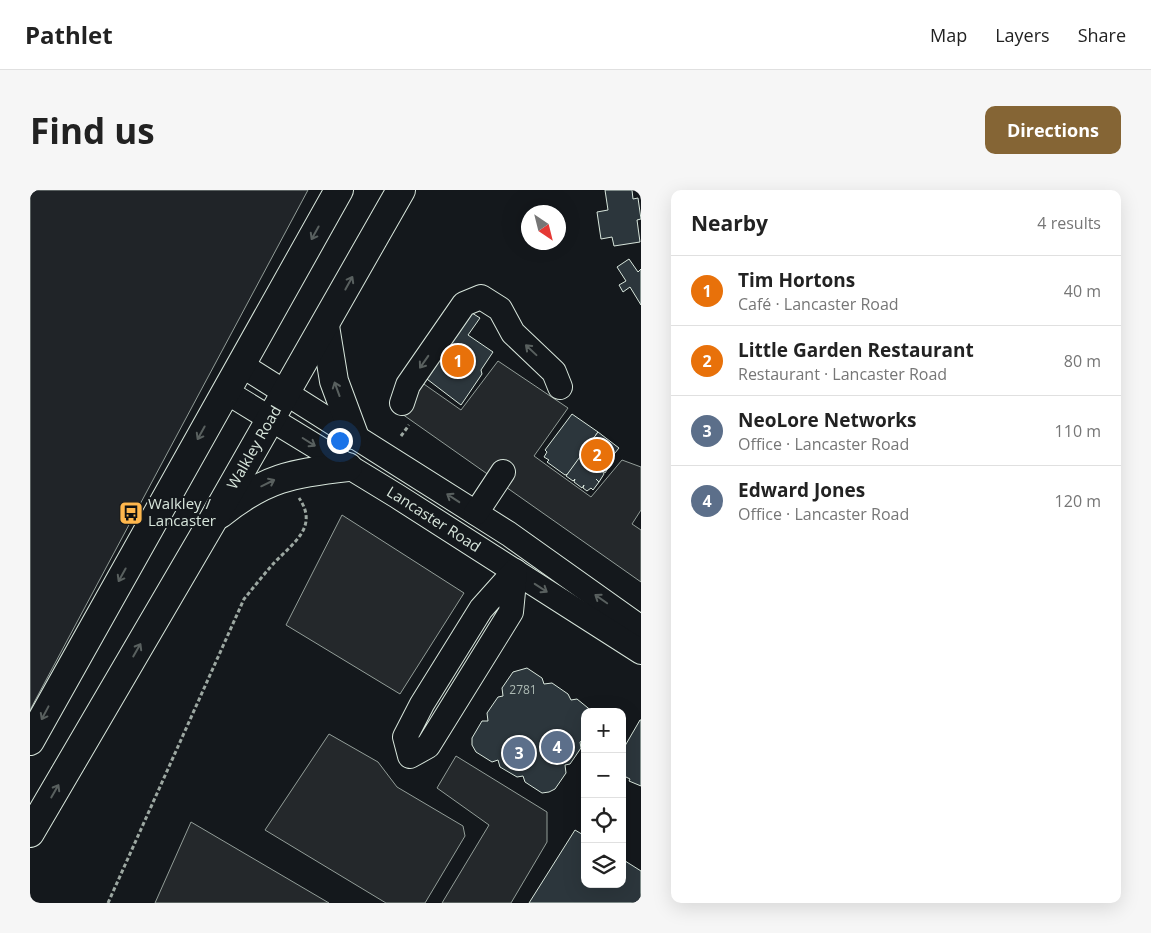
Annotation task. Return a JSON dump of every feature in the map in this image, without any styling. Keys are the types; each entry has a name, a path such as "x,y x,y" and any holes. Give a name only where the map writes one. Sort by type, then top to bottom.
{"main road":[{"path":"30,742 339,190"},
{"name":"Walkley Road","path":"30,833 325,326 401,190"},
{"path":"325,326 334,381 354,435"},
{"path":"213,520 243,496 273,480 308,471 348,467"}],"street":[{"path":"402,403 408,385 464,304 481,297 500,308 513,333 554,372 560,387"},
{"name":"Lancaster Road","path":"240,364 286,391 476,513 641,628"},
{"name":"Lancaster Road","path":"225,391 641,652"},
{"path":"476,513 503,472"},
{"path":"514,572 511,612 428,746 410,756 405,737 422,704 481,609 514,572"}],"path":[{"path":"108,903 244,600 260,578 301,537 306,508 297,495"}],"shaded area":[{"path":"30,190 308,190 30,710"},
{"path":"498,361 568,408 534,456 591,497 622,460 641,467 641,510 632,524 641,530 641,582 402,414 421,382 461,410"},
{"path":"342,515 464,593 400,694 286,625"},
{"path":"329,734 378,762 397,787 463,826 465,836 425,903 386,903 265,830"},
{"path":"456,756 547,812 547,842 511,903 442,903 489,825 437,788"},
{"path":"191,822 329,903 155,903"}],"building":[{"path":"605,190 632,190 633,199 638,198 641,219 637,220 640,242 614,246 612,237 601,239 597,212 608,210"},
{"path":"629,259 638,272 641,269 641,305 630,287 623,292 619,285 626,281 617,267"},
{"path":"472,313 480,318 468,335 493,352 481,370 482,374 461,405 419,373"},
{"path":"572,414 598,432 568,474 565,475 547,462 549,460 544,457 547,452 545,450"},
{"path":"598,432 619,448 607,463 610,465 605,473 602,471 604,474 593,490 591,488 587,491 583,488 584,485 582,488 574,482 575,479 573,481 566,476"},
{"path":"527,668 542,678 544,684 552,683 568,694 571,700 577,699 588,708 581,708 581,748 570,764 565,765 566,773 555,789 549,792 542,793 525,782 523,776 517,777 500,767 498,760 492,762 476,752 472,745 472,738 482,721 488,721 487,713 498,697 503,696 502,688 513,672"},
{"path":"641,720 641,786 629,781 630,779 626,777 626,744"},
{"path":"575,830 581,834 581,888 626,888 626,862 641,871 641,903 529,903"}],"place":[{"name":"Tim Hortons","path":"458,361"},
{"name":"Little Garden Restaurant","path":"597,455"},
{"name":"Walkley / Lancaster","path":"131,513"},
{"name":"Edward Jones","path":"557,747"},
{"name":"NeoLore Networks","path":"519,753"}]}
